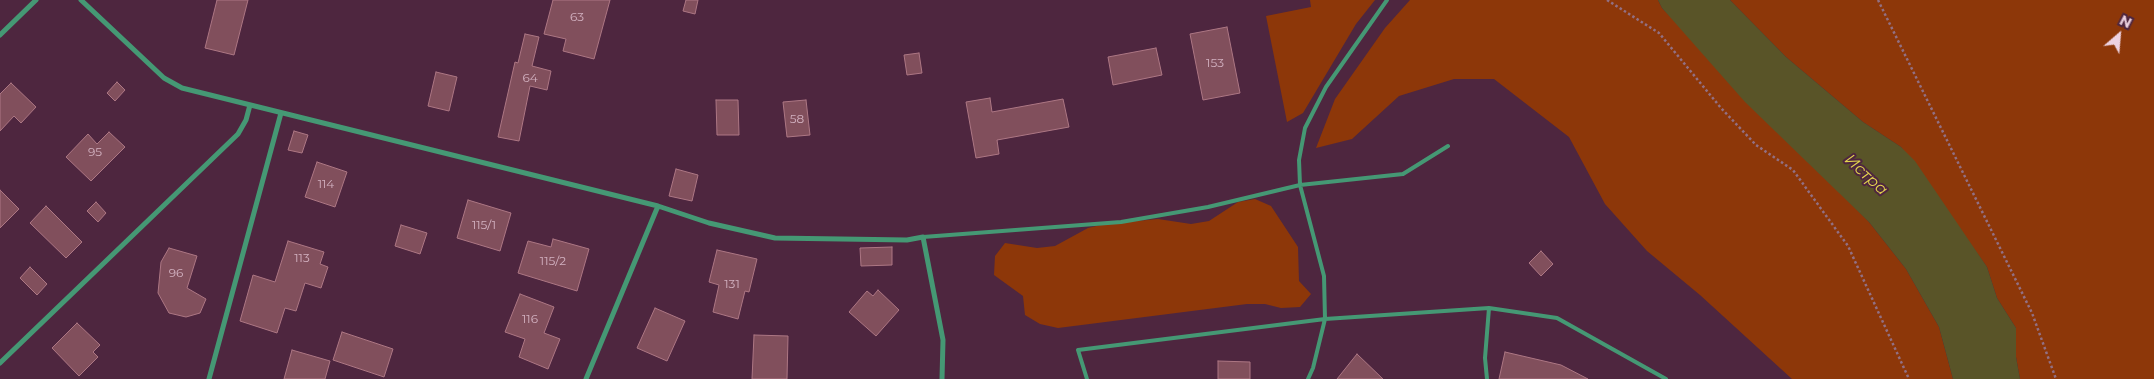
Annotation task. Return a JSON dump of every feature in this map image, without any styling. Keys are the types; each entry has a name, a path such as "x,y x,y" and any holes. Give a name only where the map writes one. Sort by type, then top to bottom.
{"street":[{"path":"0,35 36,0"},
{"path":"81,0 164,78 182,88 658,206 709,223 775,238 907,240 923,238 943,340 942,379"},
{"path":"0,363 238,134 246,120 250,105"},
{"path":"209,379 281,114"},
{"path":"586,379 658,206"}],"lane":[{"path":"1308,379 1313,368 1325,319 1324,276 1300,185 1299,160 1305,128 1326,87 1387,0"},
{"path":"923,238 1120,222 1208,207 1300,185 1404,174 1448,146"},
{"path":"1486,379 1485,358 1489,308"},
{"path":"1087,379 1078,350 1325,319 1489,308 1557,318 1666,379"}],"path":[{"path":"1607,0 1659,33 1721,108 1756,145 1793,170 1848,246 1909,379"},
{"path":"1878,0 2032,313 2056,379"}],"shaded area":[{"path":"1310,0 1375,0 1356,24 1303,113 1287,122 1266,16 1311,7"},
{"path":"1410,0 1658,0 1662,8 1869,222 1906,269 1939,327 1953,379 1792,379 1700,295 1647,251 1605,204 1569,137 1494,79 1454,79 1399,96 1352,139 1316,148 1335,99 1385,28"},
{"path":"1730,0 2154,0 2154,379 2020,379 2016,357 2016,328 1997,298 1987,267 1901,147 1863,122 1786,57"},
{"path":"1255,199 1271,206 1298,247 1299,281 1311,294 1300,307 1281,308 1265,304 1247,304 1058,328 1040,324 1025,315 1023,296 994,275 995,256 1005,243 1037,248 1055,246 1088,228 1105,224 1158,219 1191,224 1209,221 1238,202"}],"water":[{"name":"Истра","path":"1658,0 1730,0 1786,57 1863,122 1901,147 1915,161 1987,267 1997,298 2016,328 2016,357 2020,379 1953,379 1939,327 1906,269 1869,222 1745,102 1662,8"}],"building":[{"path":"217,0 248,0 234,55 205,48"},
{"path":"553,0 610,0 594,59 563,51 566,39 544,34"},
{"path":"686,0 698,0 695,14 683,11"},
{"path":"1227,27 1240,93 1203,100 1190,34"},
{"path":"525,34 539,37 532,66 551,71 547,90 530,86 519,141 498,137 515,62 518,63"},
{"path":"1156,48 1162,75 1113,85 1108,57"},
{"path":"919,53 922,73 907,75 904,55"},
{"path":"436,72 457,77 449,111 428,106"},
{"path":"117,82 125,90 115,101 107,93"},
{"path":"11,83 36,107 21,123 14,116 0,131 0,94"},
{"path":"990,98 992,112 1063,99 1069,127 997,140 999,154 976,158 966,102"},
{"path":"716,100 738,100 739,135 717,135"},
{"path":"806,100 810,135 787,137 783,102"},
{"path":"294,131 308,135 302,153 288,150"},
{"path":"109,132 125,147 91,181 66,157 88,134 97,144"},
{"path":"317,162 347,172 335,207 305,197"},
{"path":"676,169 698,175 692,201 669,196"},
{"path":"0,190 19,209 0,228"},
{"path":"468,200 511,213 500,251 457,238"},
{"path":"96,202 106,213 98,222 87,211"},
{"path":"46,206 82,242 66,258 30,223"},
{"path":"401,225 427,233 420,254 395,246"},
{"path":"553,239 589,249 577,291 518,273 528,241 551,247"},
{"path":"288,241 324,252 320,264 328,267 321,288 305,283 296,311 285,308 277,333 240,321 253,275 275,282"},
{"path":"892,247 892,265 861,266 860,248"},
{"path":"169,248 197,256 187,288 206,299 200,313 186,317 169,313 158,293 161,262"},
{"path":"717,250 757,259 749,292 745,291 738,319 713,312 719,285 709,282"},
{"path":"1541,251 1553,264 1541,276 1529,263"},
{"path":"30,267 47,284 37,295 20,278"},
{"path":"878,290 899,310 876,336 849,312 867,291 873,296"},
{"path":"520,294 554,307 544,333 560,339 548,369 519,357 525,339 505,332"},
{"path":"655,308 685,321 667,361 637,348"},
{"path":"77,323 100,345 93,352 98,357 79,376 52,348"},
{"path":"342,332 393,349 384,377 333,360"},
{"path":"754,335 788,336 787,379 752,379"},
{"path":"292,350 330,361 325,379 284,379"},
{"path":"1505,352 1561,365 1588,379 1499,379"},
{"path":"1357,354 1383,379 1337,379"},
{"path":"1218,361 1250,362 1250,379 1218,379"}]}
